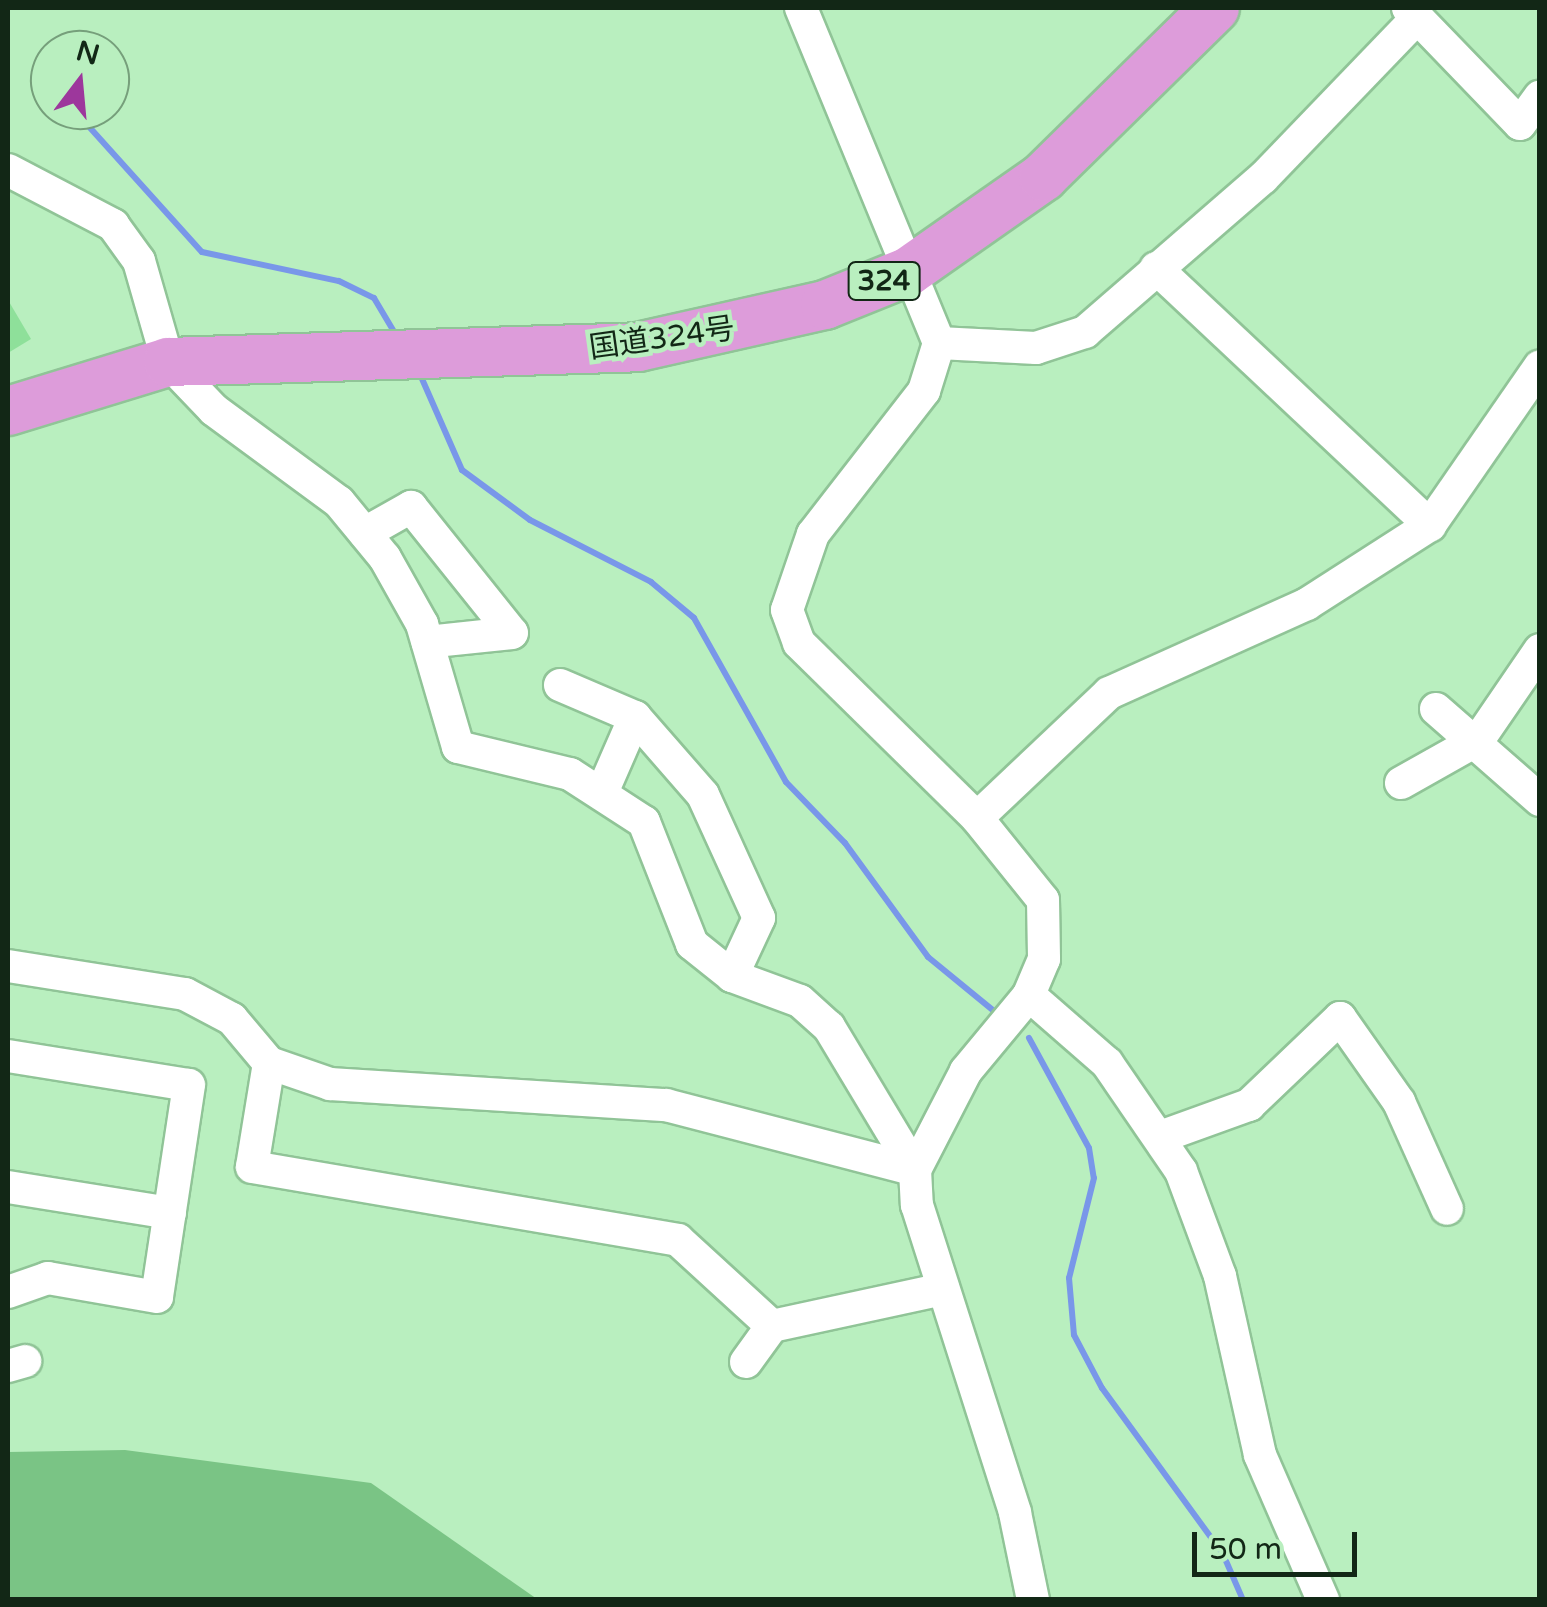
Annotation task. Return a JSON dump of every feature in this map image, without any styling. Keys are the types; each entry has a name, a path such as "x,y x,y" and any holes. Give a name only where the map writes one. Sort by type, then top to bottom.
{"highway":[{"name":"国道324号","path":"8,411 168,362 461,357 733,331 909,271 1106,124 1214,8"}],"street":[{"path":"801,8 938,343 924,391 813,534 787,610 811,656 978,818 1043,900 1044,959 1029,995 966,1071 915,1170"},
{"path":"938,343 1036,348 1085,332 1263,178 1412,13 1520,124 1540,96"},
{"path":"8,170 113,224 144,275 168,362 365,533 427,642 458,747 604,788 644,822 692,944 732,976 800,1001 829,1027 915,1170 943,1288 1038,1597"},
{"path":"1156,268 1430,525"},
{"path":"978,818 1108,693 1307,604 1430,525 1540,366"},
{"path":"365,533 411,508 512,633 427,642"},
{"path":"1401,783 1479,739 1540,650"},
{"path":"560,685 635,718 703,795 758,918 732,976"},
{"path":"1436,709 1479,739 1540,800"},
{"path":"604,788 635,718"},
{"path":"8,966 185,994 232,1019 269,1063 330,1084 666,1105 915,1170"},
{"path":"1029,995 1107,1063 1160,1137 1220,1276 1260,1455 1323,1600"},
{"path":"1160,1137 1248,1105 1340,1018 1399,1102 1447,1209"},
{"path":"8,1056 189,1085 157,1298 48,1278 8,1292"},
{"path":"269,1063 252,1167 678,1240 772,1326"},
{"path":"8,1187 170,1213"},
{"path":"746,1362 772,1326 943,1288"}],"green space":[{"path":"125,1450 371,1483 537,1599 8,1599 8,1452"}],"building":[{"path":"8,300 31,339 8,353"}],"waterway":[{"path":"92,130 202,252 339,281 374,298 396,335"},
{"path":"419,372 462,470 530,520 651,582 694,618 786,782 845,843 928,957 994,1011"},
{"path":"1029,1038 1089,1148 1094,1178 1069,1278 1074,1335 1102,1388 1223,1554 1243,1600"}]}
